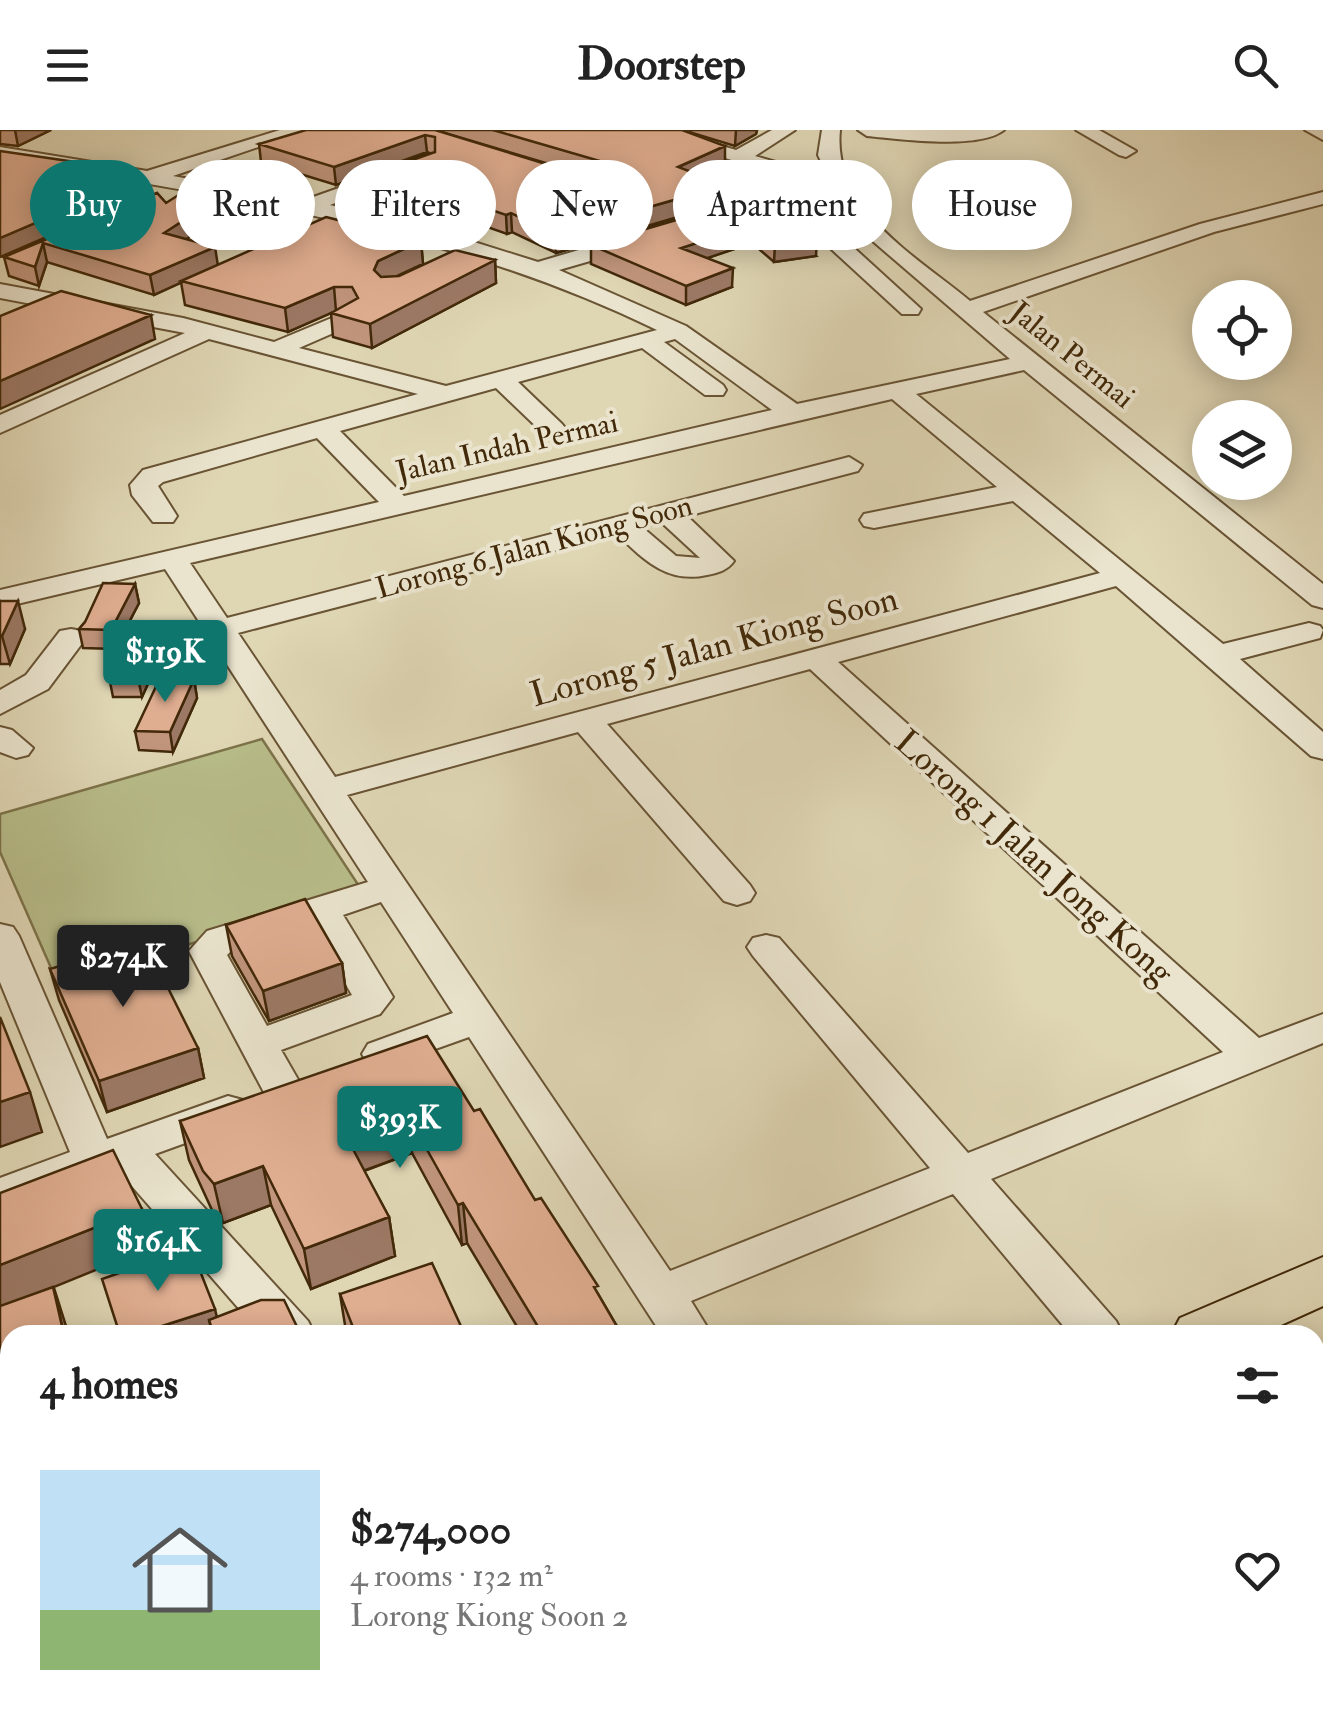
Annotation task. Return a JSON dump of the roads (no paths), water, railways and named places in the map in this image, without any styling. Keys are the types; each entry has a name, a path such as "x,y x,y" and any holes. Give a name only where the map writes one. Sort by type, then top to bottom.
{"main road":[{"path":"1223,1325 1323,1280"}],"street":[{"path":"156,174 300,130"},
{"path":"647,130 754,160"},
{"path":"742,156 786,130"},
{"name":"Jalan Permai","path":"829,160 831,130"},
{"path":"866,130 934,137 995,130"},
{"path":"1085,130 1126,151"},
{"path":"1314,130 1323,134"},
{"path":"0,153 42,160"},
{"path":"0,174 30,164"},
{"path":"156,202 176,193"},
{"path":"966,310 1206,228 1323,198"},
{"path":"538,269 670,230"},
{"name":"Jalan Permai","path":"892,247 1323,599"},
{"path":"443,266 466,250"},
{"path":"479,250 538,269 678,330 792,414"},
{"path":"845,250 910,309"},
{"path":"0,291 208,331 442,394"},
{"path":"134,316 170,300"},
{"path":"13,320 58,302"},
{"path":"277,349 346,318"},
{"path":"162,516 146,494 144,485 153,476 678,330"},
{"path":"0,425 208,331"},
{"path":"644,339 714,390"},
{"name":"Jalan Indah Permai","path":"0,599 1030,362"},
{"path":"499,377 553,429"},
{"path":"896,390 1217,655 1323,749"},
{"path":"322,428 398,506"},
{"name":"Lorong 6 Jalan Kiong Soon","path":"218,628 849,465"},
{"path":"874,520 1020,492"},
{"path":"622,524 676,570 688,572 720,561 666,512"},
{"path":"172,558 681,1325"},
{"name":"Lorong 5 Jalan Kiong Soon","path":"326,790 1121,576"},
{"path":"1217,655 1309,632"},
{"path":"0,704 37,682 71,638"},
{"name":"Lorong 1 Jalan Jong Kong","path":"816,658 1253,1056"},
{"path":"584,720 737,893"},
{"path":"318,1077 257,1044 208,951 220,940 390,887"},
{"path":"257,1044 366,1004 373,997 321,910"},
{"path":"0,936 110,1154 281,1325"},
{"path":"766,948 1090,1325"},
{"path":"0,1195 478,1018"},
{"path":"660,1294 1323,1028"}]}
